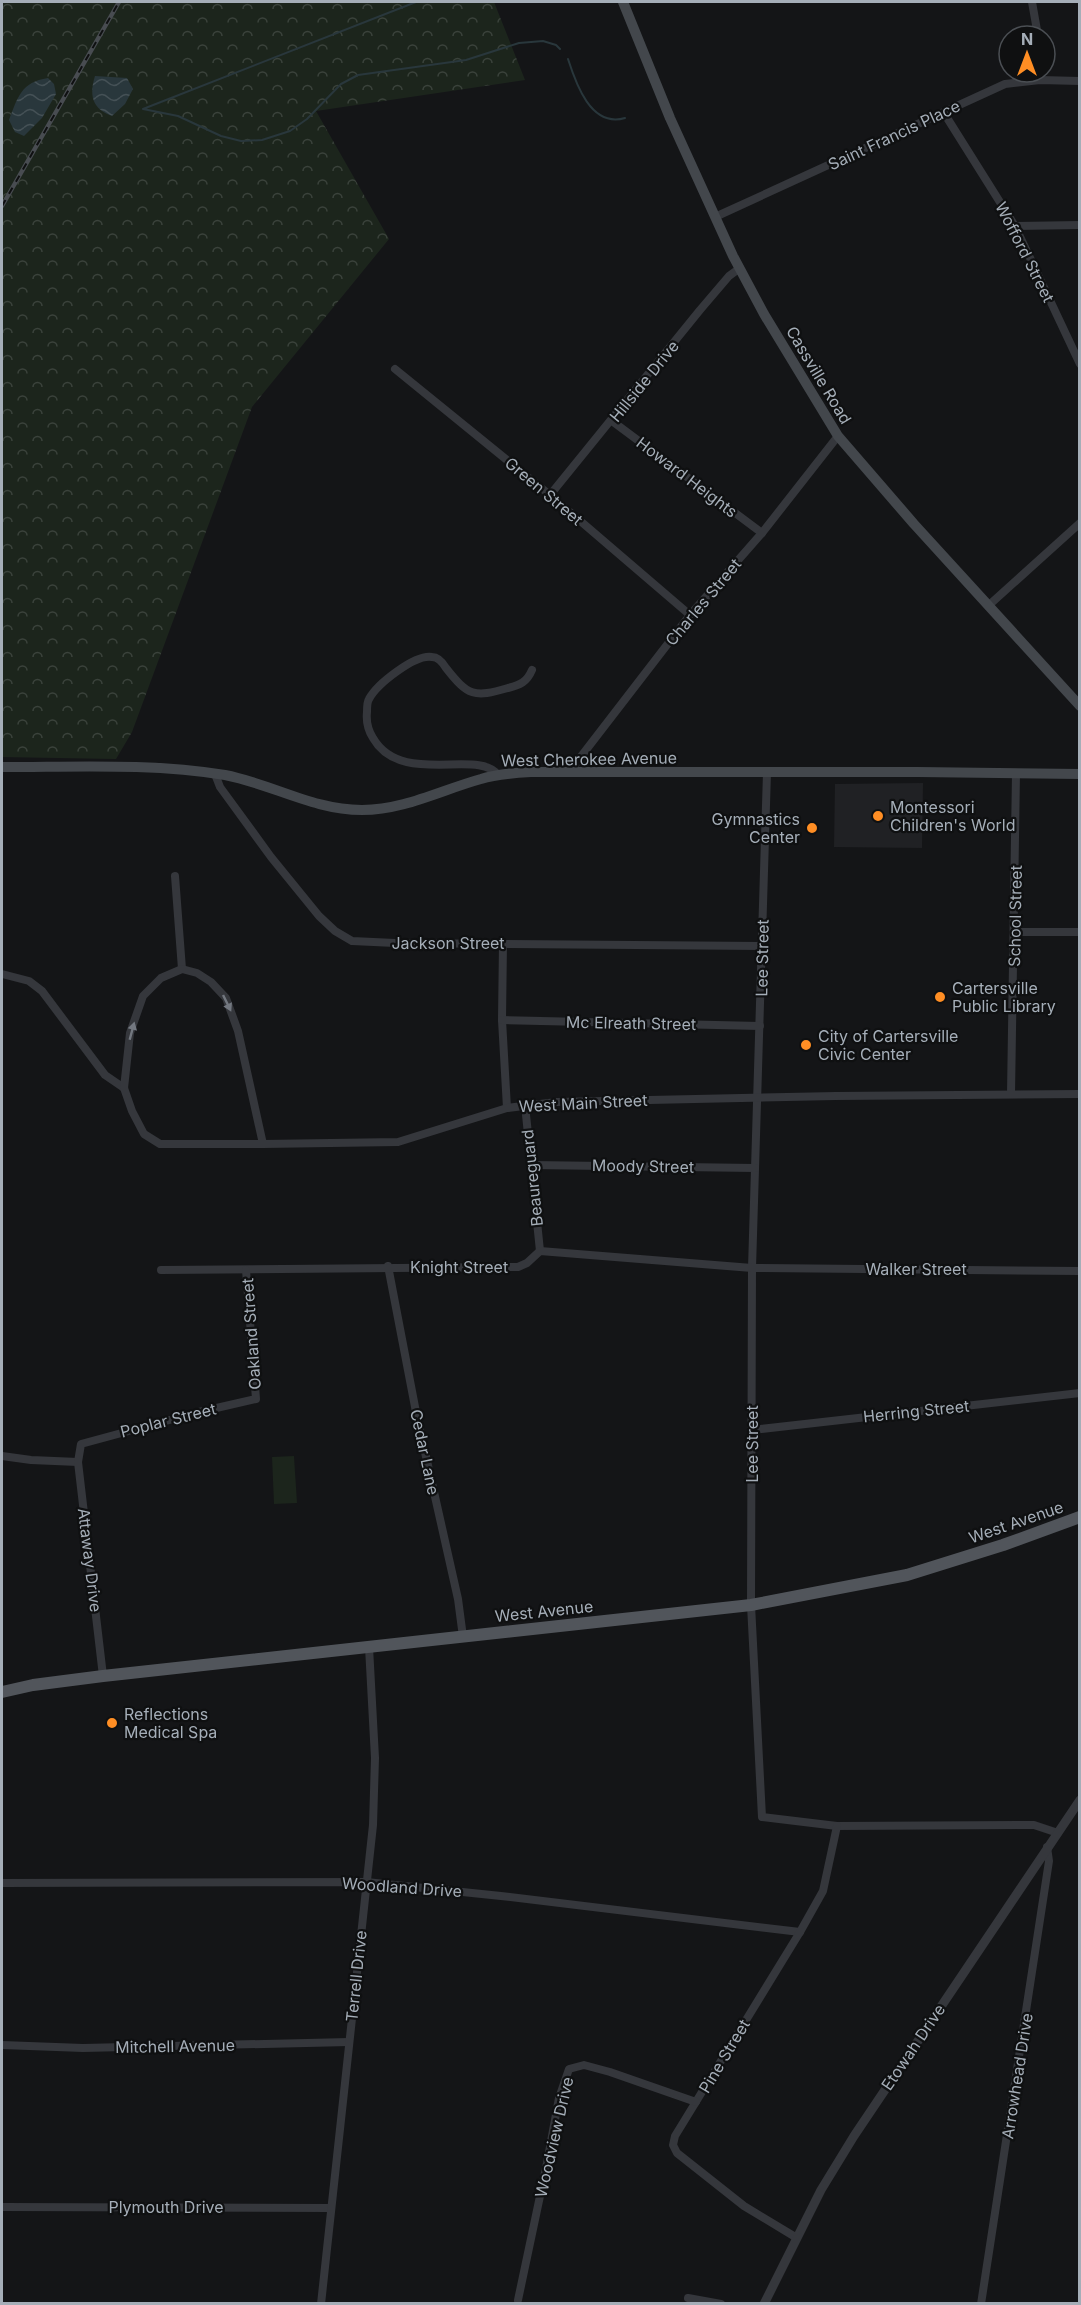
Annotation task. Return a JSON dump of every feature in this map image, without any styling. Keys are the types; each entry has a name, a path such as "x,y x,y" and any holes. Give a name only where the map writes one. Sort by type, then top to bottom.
{"main road":[{"name":"Cassville Road","path":"622,2 670,118 740,268 769,323 838,436 1080,706"},
{"name":"West Cherokee Avenue","path":"2,767 141,768 215,774 241,779 322,806 365,810 405,804 469,782 498,775 573,771 1080,774"},
{"name":"West Avenue","path":"2,1692 33,1685 103,1676 751,1605 907,1575 1003,1545 1080,1517"}],"street":[{"path":"1032,2 1036,24"},
{"name":"Saint Francis Place","path":"1057,78 1080,81"},
{"name":"Saint Francis Place","path":"715,217 1005,84"},
{"name":"Wofford Street","path":"944,113 1015,226 1080,364"},
{"path":"1015,226 1080,225"},
{"name":"Hillside Drive","path":"550,495 700,310 729,276 740,268"},
{"name":"Green Street","path":"395,369 550,495 690,615"},
{"name":"Howard Heights","path":"612,421 762,533"},
{"name":"Charles Street","path":"573,771 591,744 690,615 762,533 838,436"},
{"path":"988,606 1080,523"},
{"path":"498,775 489,768 478,766 409,763 390,758 379,748 369,731 366,717 368,700 380,685 407,664 423,657 432,656 438,659 464,688 469,692 480,694 520,685 529,678 532,670"},
{"name":"Lee Street","path":"767,772 752,1268 751,1605 762,1817 837,1826 1034,1825 1058,1833"},
{"name":"School Street","path":"1011,1094 1016,773"},
{"name":"Jackson Street","path":"215,774 220,787 319,916 335,931 352,940 395,943 762,946"},
{"path":"175,876 182,969"},
{"path":"1015,932 1080,932"},
{"path":"503,943 502,1020 507,1108"},
{"path":"2,974 29,981 42,991 105,1075 124,1088 130,1033 143,996 161,978 182,969 197,973 211,982 226,998 238,1031 263,1144"},
{"name":"Mc Elreath Street","path":"502,1020 760,1026"},
{"name":"West Main Street","path":"124,1088 132,1111 144,1134 160,1144 398,1142 507,1108 557,1102 756,1097 1080,1094"},
{"name":"Beaureguard","path":"525,1106 540,1251"},
{"name":"Moody Street","path":"531,1165 754,1168"},
{"path":"540,1251 752,1268"},
{"name":"Knight Street","path":"161,1270 388,1266 518,1267 527,1263 540,1251"},
{"name":"Cedar Lane","path":"388,1266 416,1412 458,1599 463,1637"},
{"name":"Walker Street","path":"752,1268 1080,1270"},
{"name":"Oakland Street","path":"246,1270 256,1399"},
{"name":"Herring Street","path":"752,1430 1080,1393"},
{"name":"Poplar Street","path":"81,1444 256,1399"},
{"name":"Attaway Drive","path":"81,1444 78,1462 103,1676"},
{"path":"2,1456 78,1462"},
{"name":"Terrell Drive","path":"321,2304 375,1801 369,1647"},
{"name":"Etowah Drive","path":"764,2304 821,2190 854,2136 1080,1800"},
{"name":"Pine Street","path":"797,2238 744,2206 677,2153 673,2145 675,2136 823,1891 837,1826"},
{"name":"Arrowhead Drive","path":"981,2304 1030,1990 1048,1861 1047,1847"},
{"name":"Woodland Drive","path":"2,1883 366,1882 800,1932"},
{"name":"Mitchell Avenue","path":"2,2045 83,2048 349,2042"},
{"name":"Woodview Drive","path":"518,2301 559,2098 569,2069 584,2065 696,2102"},
{"name":"Plymouth Drive","path":"2,2207 331,2208"},
{"path":"688,2298 721,2304"}],"shaded area":[{"name":"Montessori Children's World","path":"923,783 922,848 834,847 835,784"}],"green space":[{"path":"2,2 494,2 525,80 316,111 389,239 252,407 132,732 116,759 2,757"},
{"path":"294,1456 297,1503 274,1504 272,1457"}],"water":[{"path":"95,76 127,78 133,89 125,104 112,116 96,105 92,95"},
{"path":"48,78 54,84 56,94 42,118 24,136 15,132 9,120 18,98 32,83"}],"waterway":[{"path":"416,2 143,109 178,116 221,136 241,141 262,140 290,131 307,119 341,84 358,75 466,60 519,43 543,41 556,45 560,49"},
{"path":"568,59 581,91 594,110 603,117 625,118"}],"railway":[{"path":"2,206 119,2"}],"place":[{"name":"Montessori Children's World","path":"878,816"},
{"name":"Gymnastics Center","path":"812,828"},
{"name":"Cartersville Public Library","path":"940,997"},
{"name":"City of Cartersville Civic Center","path":"806,1045"},
{"name":"Reflections Medical Spa","path":"112,1723"}]}
